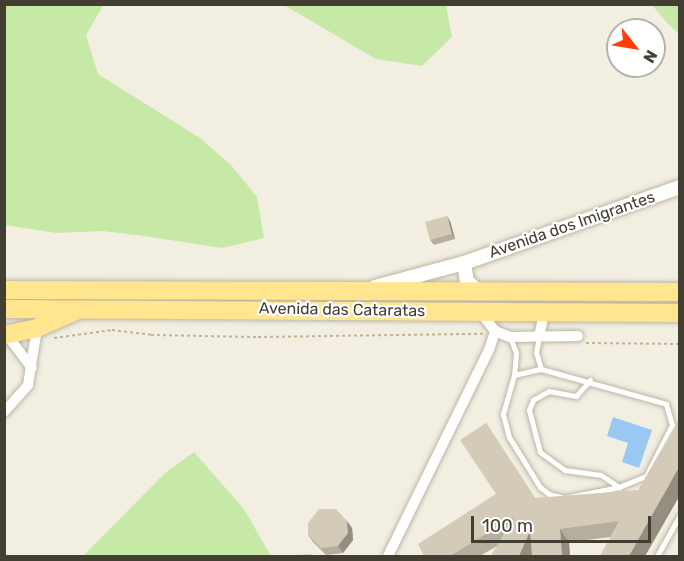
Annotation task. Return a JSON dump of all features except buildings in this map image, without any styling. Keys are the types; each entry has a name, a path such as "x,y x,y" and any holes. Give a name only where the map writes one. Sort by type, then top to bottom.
{"main road":[{"name":"Avenida das Cataratas","path":"4,290 353,294 680,292"},
{"path":"6,335 36,335 82,308"},
{"name":"Avenida das Cataratas","path":"4,309 544,314 680,313"}],"street":[{"name":"Avenida dos Imigrantes","path":"353,294 464,263 680,187"},
{"path":"464,263 467,281 482,294"},
{"path":"481,313 494,336"},
{"path":"539,337 544,314"},
{"path":"6,335 32,368"},
{"path":"4,412 22,395 32,368 36,335"},
{"path":"494,336 580,339"},
{"path":"388,556 494,336"}],"lane":[{"path":"510,337 516,353 514,375 503,407 504,421 509,437 540,487 564,498 637,482 650,472 665,444 672,414 660,401 590,380 541,369 514,375"},
{"path":"539,337 536,352 541,369"},
{"path":"590,380 586,389 576,396 549,392 533,400 529,410 540,452 565,470 601,475 620,487"},
{"path":"657,556 680,515"}],"path":[{"path":"36,335 112,330 151,335 258,337 483,334 494,336"},
{"path":"580,339 680,344"}],"green space":[{"path":"104,4 86,35 98,74 200,138 231,165 257,197 264,238 222,248 103,231 57,233 5,225 5,5"},
{"path":"284,5 446,5 452,37 422,66 376,59"},
{"path":"652,5 679,5 679,34 666,22 666,18 663,18"},
{"path":"194,452 244,509 271,556 83,556 165,473"}],"water":[{"path":"613,417 652,430 639,468 622,462 628,443 607,436"}]}
